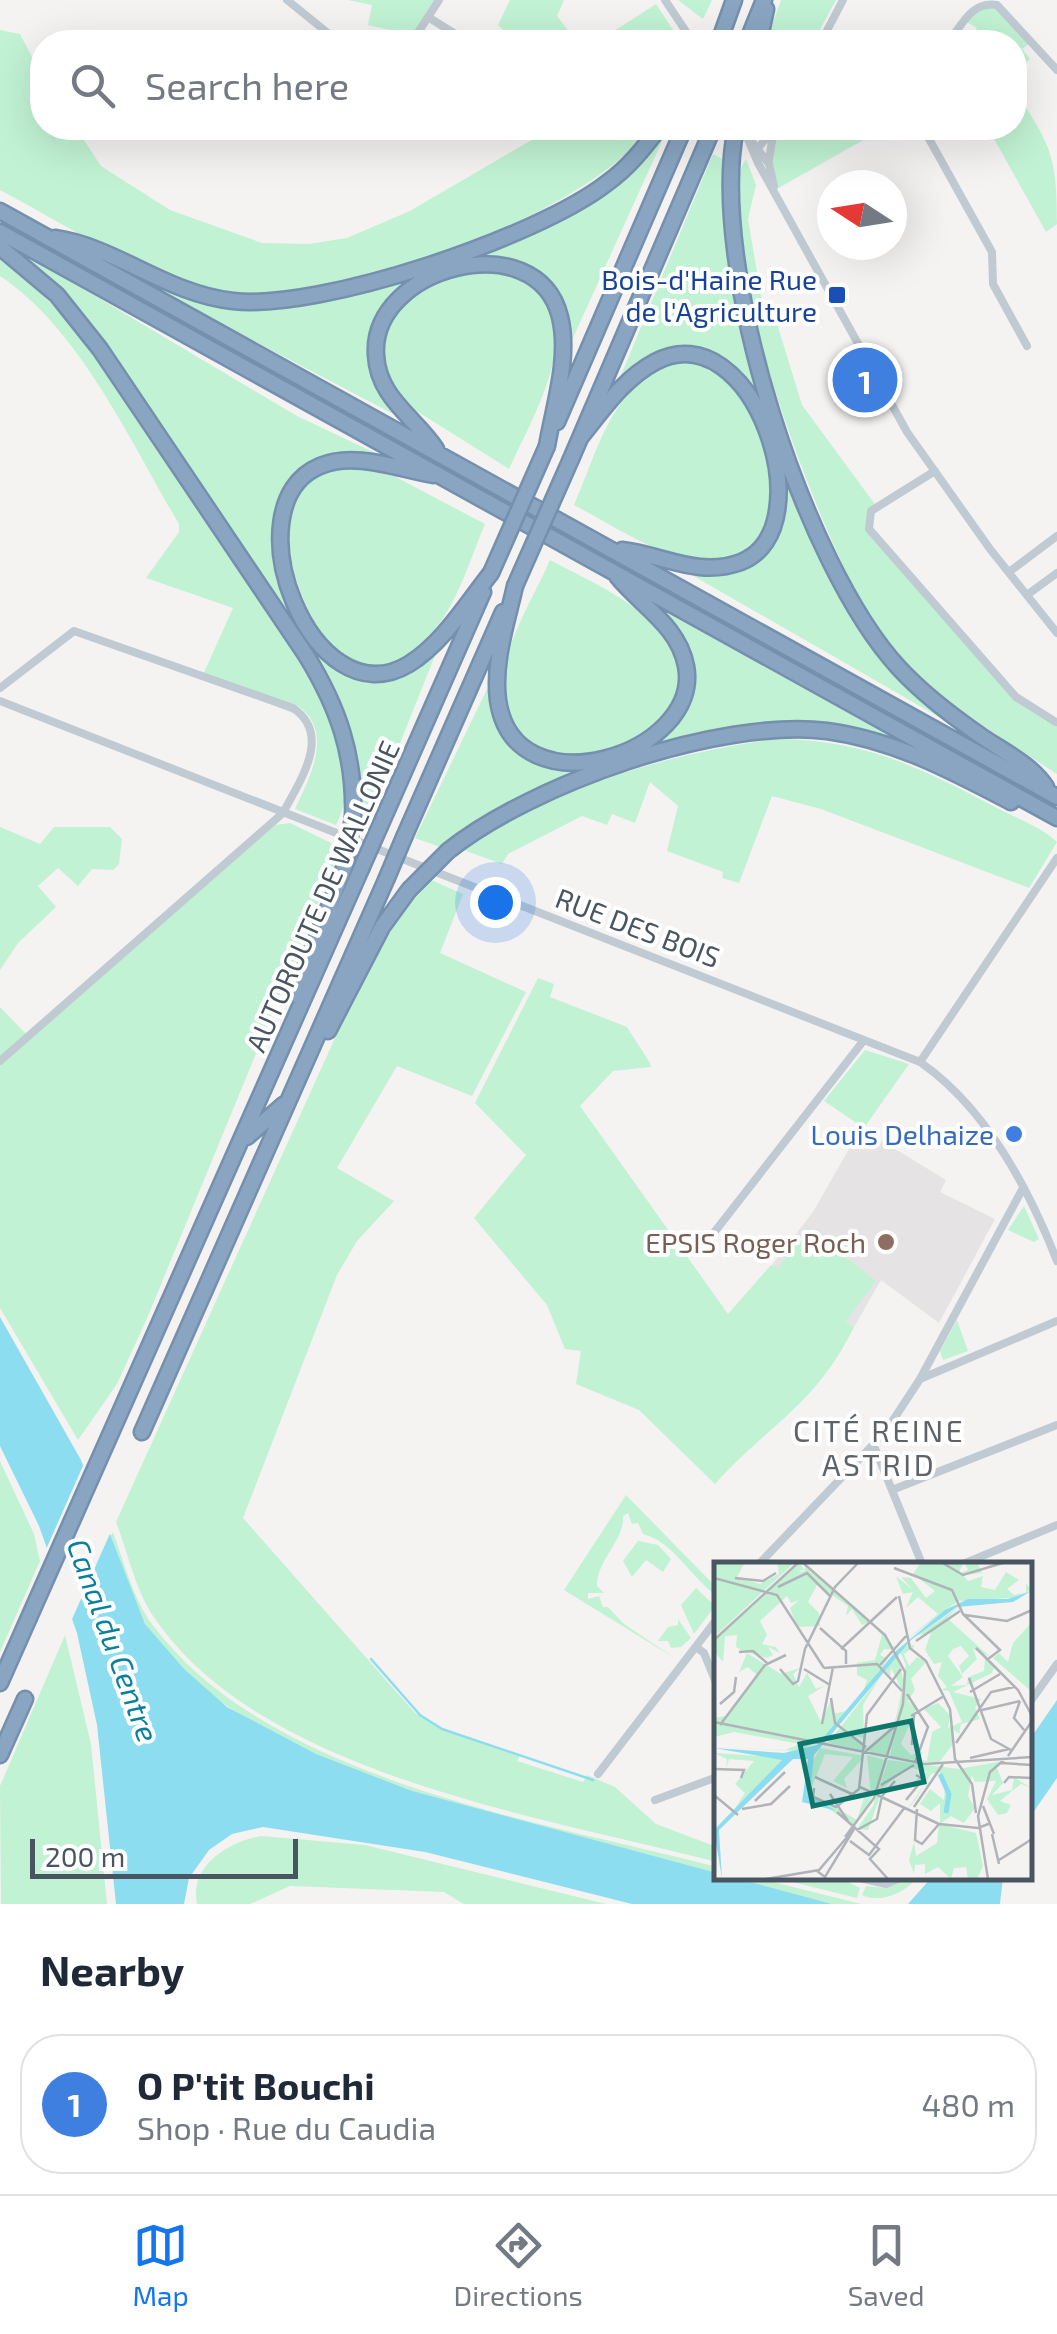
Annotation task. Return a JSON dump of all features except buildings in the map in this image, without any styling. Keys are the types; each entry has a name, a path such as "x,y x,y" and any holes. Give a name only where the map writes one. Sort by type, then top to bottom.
{"highway":[{"path":"721,30 734,0"},
{"path":"753,30 765,0"},
{"path":"761,30 765,0"},
{"path":"46,236 74,241 154,279 215,298 251,302 324,296 550,218 607,184 648,140"},
{"name":"AUTOROUTE DE WALLONIE","path":"0,1683 242,1141 679,140"},
{"name":"AUTOROUTE DE WALLONIE","path":"142,1432 708,140"},
{"path":"753,142 731,153 731,239 743,308 789,456 837,578 864,624 901,670 952,715 1036,773 1053,794"},
{"path":"0,211 1053,794"},
{"path":"0,232 1057,818"},
{"path":"0,247 57,295 100,350 325,686 350,748 354,816 346,862 300,980 300,1006"},
{"path":"440,454 424,430 397,407 381,378 376,358 379,328 391,304 412,286 487,264 522,269 538,278 559,313 562,360 547,446"},
{"path":"580,438 638,373 678,354 719,363 735,375 752,396 764,426 780,495 778,521 759,550 745,560 708,568 611,549"},
{"path":"446,478 353,460 327,463 302,476 286,496 278,527 281,556 304,622 317,643 341,666 365,673 394,670 428,649 491,573"},
{"path":"515,586 498,666 498,697 505,724 518,745 538,758 554,763 581,762 630,748 665,728 678,715 686,686 684,656 665,623 614,572"},
{"path":"242,1141 288,1101 382,927 410,890 448,851 518,803 661,753 767,730 830,732 892,746 1012,802 1041,808"},
{"path":"0,1755 25,1699"}],"street":[{"path":"286,0 324,30"},
{"path":"420,30 439,0"},
{"path":"665,0 685,30"},
{"path":"830,30 843,0"},
{"path":"958,30 980,4 997,5 1020,30"},
{"path":"428,18 448,30"},
{"path":"1027,38 1057,70"},
{"path":"929,140 992,252 994,284 1028,346"},
{"path":"753,142 758,164 907,432 1057,632"},
{"path":"753,142 769,164 775,190"},
{"path":"935,470 871,511 869,529 1016,697 1056,722"},
{"path":"1009,572 1057,536"},
{"path":"1027,595 1057,573"},
{"path":"0,688 72,631 293,708 309,724 312,750 283,813 0,1062"},
{"name":"RUE DES BOIS","path":"0,701 920,1062 947,1082 984,1126 1052,1235 1057,1261"},
{"path":"920,1062 1057,858"},
{"path":"702,1248 864,1040"},
{"path":"761,1562 874,1446 920,1378 1023,1188"},
{"path":"920,1378 1057,1321"},
{"path":"892,1490 1057,1425"},
{"path":"874,1446 921,1562"},
{"path":"968,1562 1057,1526"},
{"path":"598,1774 714,1623"},
{"path":"696,1647 704,1654 714,1678"},
{"path":"704,1654 714,1649"},
{"path":"1032,1699 1057,1664"},
{"path":"654,1800 714,1778"},
{"path":"865,1879 886,1884 897,1879"}],"shaded area":[{"name":"EPSIS Roger Roch","path":"861,1128 946,1180 940,1192 995,1219 939,1323 881,1280 854,1327 772,1265 813,1212"}],"green space":[{"path":"348,0 439,0 420,30 368,25 372,5"},
{"path":"510,0 564,0 557,16 568,30 503,30 498,25"},
{"path":"678,0 712,0 703,19"},
{"path":"781,0 836,0 820,30 770,30"},
{"path":"656,4 673,30 616,30"},
{"path":"997,5 1022,30 976,30 965,21 973,9"},
{"path":"0,30 20,34 30,53 30,140 84,140 101,166 170,210 262,243 309,244 347,238 410,211 531,140 637,140 617,161 571,193 451,250 323,286 267,293 221,291 163,274 0,190"},
{"path":"1027,110 1045,140 1056,183 1057,224 1046,232 995,140 1027,140"},
{"path":"655,140 663,140 568,349 558,301 534,271 517,263 475,261 449,268 400,292 383,308 368,346 371,368 381,392 399,417 136,279 180,294 264,307 348,294 574,211 630,173"},
{"path":"773,140 863,140 775,190 769,164"},
{"path":"713,154 726,161 724,213 735,299 851,613 965,732 690,574 723,571 749,563 767,549 778,531 784,509 784,484 770,427 750,385 736,368 704,350 678,350 653,358 619,380"},
{"path":"746,159 756,185 748,219 763,307 774,314 802,405 877,507 868,524 1016,697 1057,723 1057,774 965,713 923,678 884,638 862,602 806,477 756,324 741,254 736,197"},
{"path":"6,243 297,416 392,461 316,463 290,480 277,510 275,548 283,588 300,626 325,657 356,675 392,676 438,648 369,821 358,817 357,766 338,708 124,377"},
{"path":"0,258 35,287 97,357 314,682 342,752 345,790 336,825 295,809 316,755 315,728 308,716 297,705 305,718 202,677 233,608 146,578 179,532 179,524 79,356 29,299 0,276"},
{"path":"498,270 530,284 549,305 556,329 546,386 509,469 407,405 389,377 383,352 387,329 400,309 419,293 470,273"},
{"path":"680,361 714,371 742,396 761,431 771,470 771,508 758,539 733,558 693,560 662,551 574,505 601,440 623,400 657,370"},
{"path":"350,467 394,476 485,524 461,584 438,626 406,658 386,667 350,661 321,632 300,590 289,549 290,512 297,496 326,473"},
{"path":"550,560 644,615 668,642 680,676 672,706 649,731 616,748 579,756 544,752 517,735 504,702 503,683 510,646"},
{"path":"669,614 877,729 901,736 951,763 877,737 721,734 512,803 440,847 415,838 489,685 499,723 520,750 548,764 580,768 613,762 645,747 671,725 690,695 665,617"},
{"path":"778,739 839,745 892,759 943,780 1057,842 1029,888 821,809 772,796 739,883 722,878 723,872 667,851 678,806 650,782 635,823 612,814 607,825 582,816 508,854 502,864 461,849 531,809 613,776 698,753"},
{"path":"290,823 335,845 336,859 148,1316 117,1384 78,1440 0,1308 0,1007 28,1036 275,825"},
{"path":"0,827 40,844 54,827 110,827 122,839 119,864 113,870 92,869 78,886 58,868 38,886 56,907 18,943 0,970"},
{"path":"431,880 463,894 440,953 526,992 472,1096 397,1066 337,1168 394,1201 357,1241 337,1275 243,1518 415,1713 437,1726 520,1756 517,1761 583,1782 587,1775 615,1787 656,1824 714,1846 714,1861 492,1807 412,1782 335,1753 264,1717 204,1673 156,1620 138,1585 116,1522 340,1027 397,919"},
{"path":"538,978 554,984 550,997 627,1027 650,1063 651,1067 613,1071 580,1106 728,1314 771,1265 778,1268 808,1228 876,1281 846,1321 854,1327 823,1377 715,1484 639,1410 576,1384 581,1351 565,1349 547,1305 474,1218 526,1155 475,1103"},
{"path":"865,1050 909,1064 864,1128 824,1101"},
{"path":"1024,1206 1039,1239 1034,1242 1008,1230"},
{"path":"957,1320 968,1351 943,1360 940,1351"},
{"path":"0,1461 34,1534 40,1561 0,1652"},
{"path":"626,1495 714,1585 714,1594 664,1544 643,1534 638,1523 632,1524 628,1513 623,1516 620,1533 598,1576 597,1586 604,1593 588,1593 588,1599 599,1596 603,1607 676,1659 564,1590"},
{"path":"113,1532 134,1591 152,1624 202,1677 264,1721 334,1757 411,1787 570,1832 714,1866 714,1873 488,1816 403,1789 322,1758 248,1720 188,1675 144,1622 110,1537"},
{"path":"638,1541 658,1545 671,1559 663,1572 646,1560 632,1577 623,1561"},
{"path":"696,1588 714,1607 694,1634 681,1605"},
{"path":"678,1619 691,1638 681,1647 671,1648 668,1641 658,1641 668,1627 678,1625"},
{"path":"65,1635 91,1744 107,1904 1,1904 0,1786"},
{"path":"261,1836 365,1845 606,1904 464,1904 444,1892 290,1886 250,1904 197,1904 196,1890 205,1867 225,1850"},
{"path":"736,1879 761,1879 861,1904 832,1904"},
{"path":"780,1879 842,1879 860,1888 857,1898"},
{"path":"904,1879 916,1879 892,1895 862,1895 866,1886 886,1888"}],"water":[{"name":"Canal du Centre","path":"0,1317 81,1460 145,1624 184,1669 227,1707 316,1754 412,1791 714,1872 714,1879 739,1879 832,1904 632,1904 425,1852 263,1827 232,1834 209,1850 189,1878 184,1904 116,1904 97,1725 77,1633 39,1526 0,1446"},
{"path":"1057,1700 1057,1778 1032,1814 1032,1736"},
{"path":"930,1879 1003,1879 1000,1904 908,1904"}],"pier":[{"path":"86,1459 112,1529 69,1626 44,1554"}],"waterway":[{"path":"371,1659 420,1715 442,1729 593,1780"}],"place":[{"name":"Bois-d'Haine Rue de l'Agriculture","path":"837,295"},
{"name":"O P'tit Bouchi","path":"865,380"},
{"name":"Louis Delhaize","path":"1014,1134"},
{"name":"EPSIS Roger Roch","path":"886,1242"}],"district":[{"name":"CITÉ REINE ASTRID","path":"879,1447"}]}
